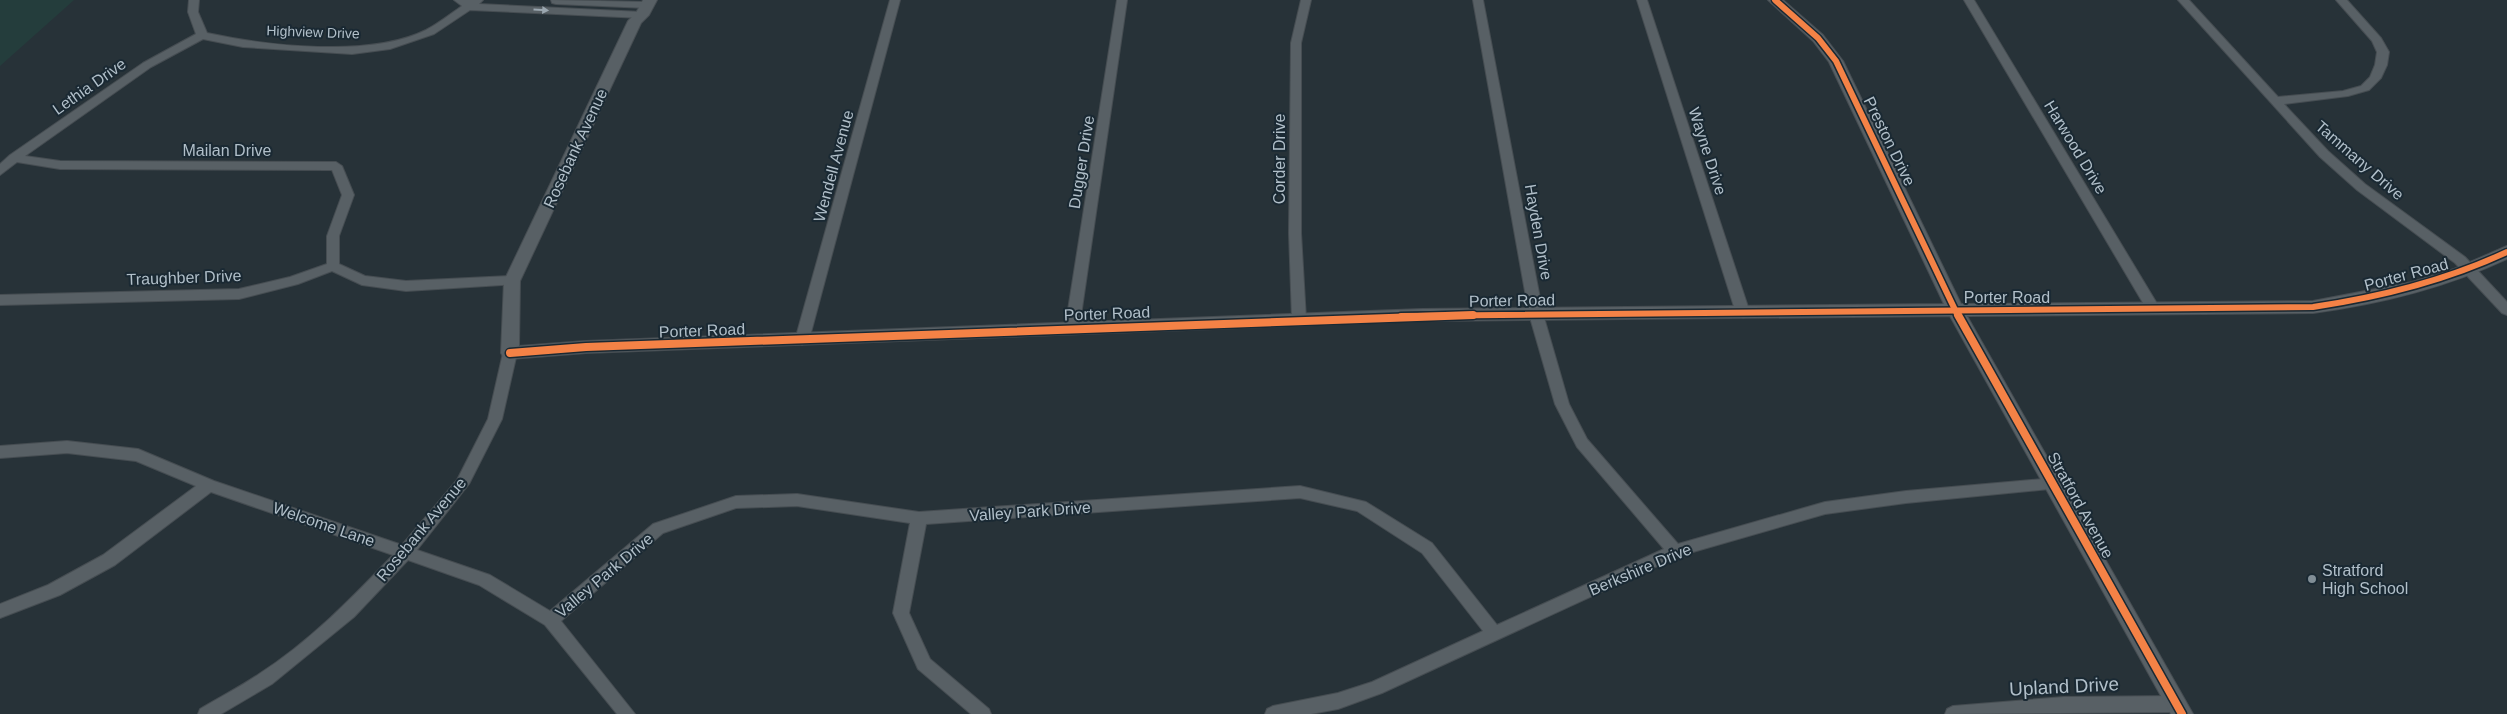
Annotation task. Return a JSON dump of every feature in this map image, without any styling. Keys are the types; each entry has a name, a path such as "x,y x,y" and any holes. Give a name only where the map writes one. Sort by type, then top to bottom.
{"street":[{"path":"194,0 193,12 202,34"},
{"path":"459,0 475,4 646,6"},
{"path":"512,0 646,6"},
{"name":"Wendell Avenue","path":"802,340 895,0"},
{"name":"Dugger Drive","path":"1072,329 1122,0"},
{"name":"Corder Drive","path":"1299,319 1294,233 1296,43 1306,0"},
{"name":"Hayden Drive","path":"1478,0 1536,314 1562,404 1582,443 1675,551"},
{"name":"Wayne Drive","path":"1642,0 1743,313"},
{"name":"Preston Drive","path":"1775,0 1818,38 1836,61 1955,310"},
{"name":"Harwood Drive","path":"1969,0 2154,310"},
{"name":"Tammany Drive","path":"2182,0 2324,154 2361,187 2470,269 2507,310"},
{"path":"2274,101 2344,94 2365,88 2375,78 2381,65 2383,52 2364,25 2341,0"},
{"name":"Highview Drive","path":"202,34 243,44 352,50 390,46 430,32 475,4"},
{"name":"Rosebank Avenue","path":"206,714 266,679 348,612 406,552 462,484 495,419 510,353 512,281 635,21 646,6"},
{"name":"Lethia Drive","path":"0,171 14,158 147,65 202,34"},
{"name":"Mailan Drive","path":"14,158 60,165 336,166 348,195 334,236 333,266"},
{"name":"Porter Road","path":"510,353 586,347 1299,319 1536,314 2154,310 2303,307 2386,296 2430,285 2507,252"},
{"path":"333,266 362,280 406,286 512,281"},
{"name":"Traughber Drive","path":"0,300 239,294 293,281 333,266"},
{"name":"Stratford Avenue","path":"1955,310 2180,709"},
{"name":"Welcome Lane","path":"0,452 67,447 138,454 209,486 484,580 551,620 627,714"},
{"name":"Berkshire Drive","path":"1273,714 1338,701 1376,688 1675,551 1825,508 1906,497 2054,484"},
{"path":"0,611 54,590 109,560 209,486"},
{"name":"Valley Park Drive","path":"551,620 658,528 736,502 796,500 918,518 1300,492 1361,506 1427,548 1494,633"},
{"path":"918,518 901,613 924,664 984,714"},
{"name":"Upland Drive","path":"1953,714 2064,705 2180,709"}],"green space":[{"path":"0,0 74,0 0,66"}],"cycle path":[{"path":"1775,0 1818,38 1836,61 1955,310 2182,714"},
{"path":"510,353 586,347 1422,315 2313,307 2364,299 2412,288 2460,273 2507,252"}],"place":[{"name":"Stratford High School","path":"2312,579"}]}
